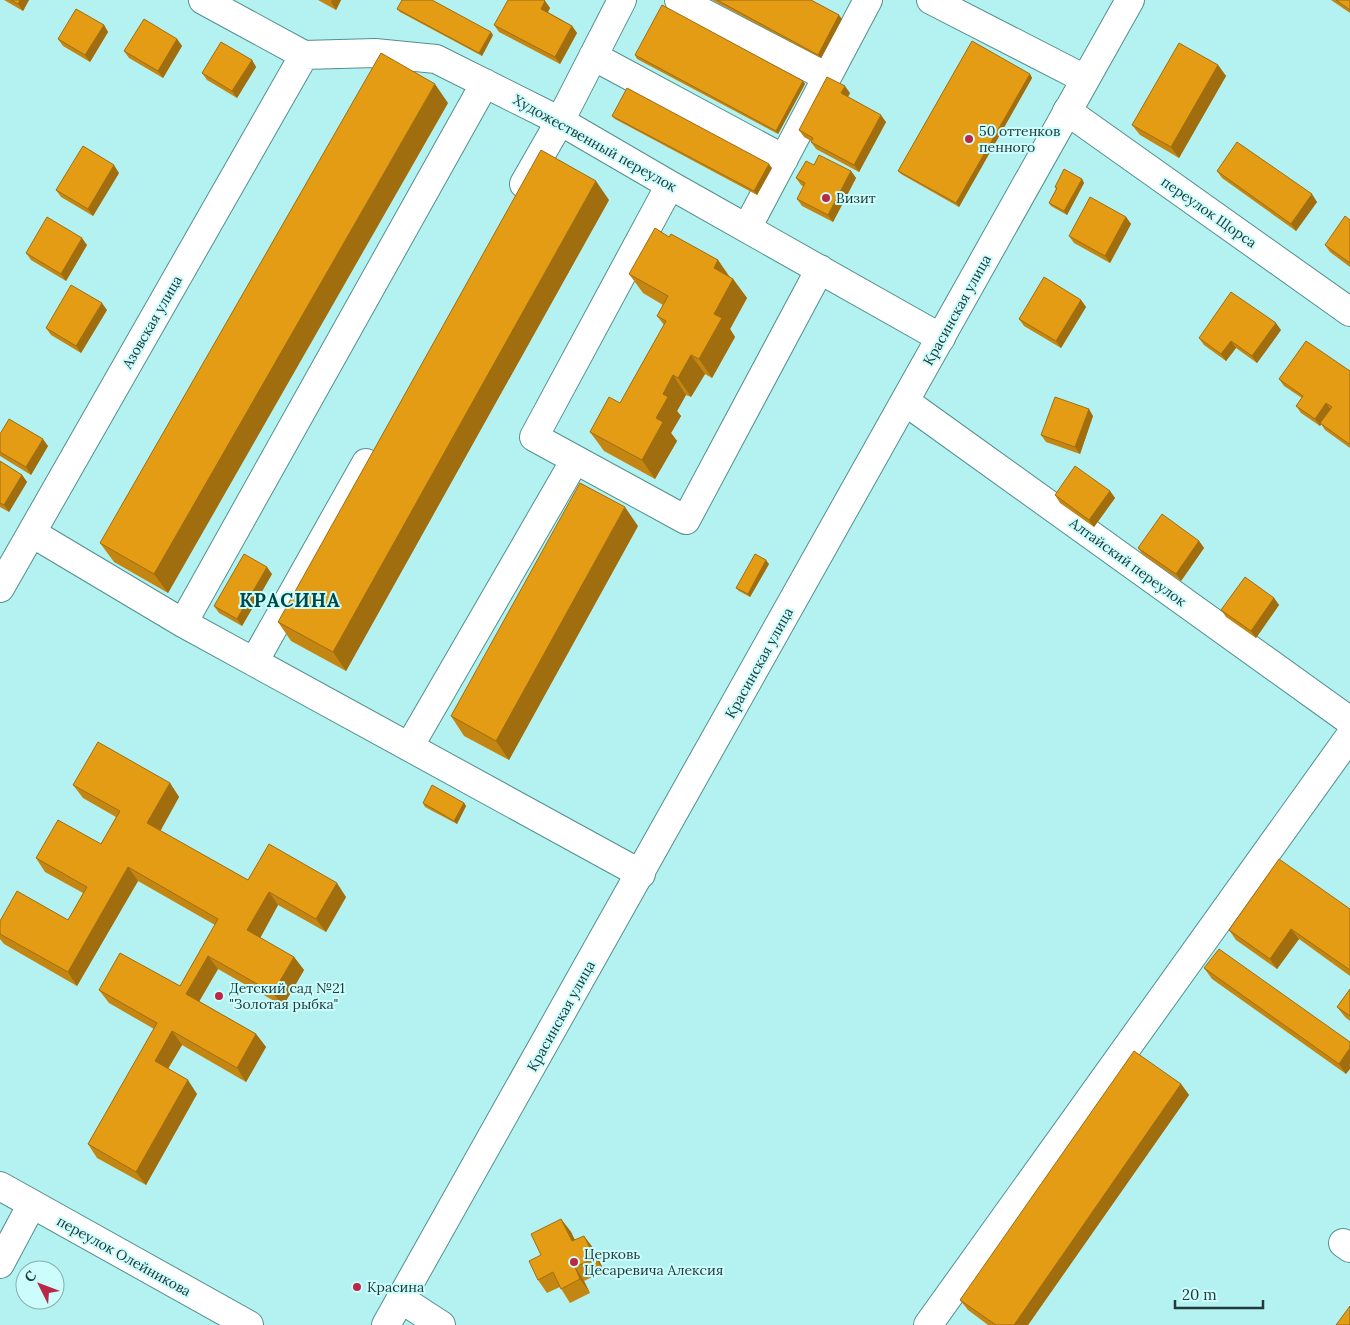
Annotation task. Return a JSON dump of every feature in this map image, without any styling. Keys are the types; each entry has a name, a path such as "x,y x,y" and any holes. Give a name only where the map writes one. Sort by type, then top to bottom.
{"street":[{"path":"203,0 304,55"},
{"path":"512,206 560,120 622,0"},
{"path":"679,0 827,77"},
{"path":"747,228 868,0"},
{"path":"931,0 1085,79"},
{"name":"Красинская улица","path":"386,1325 641,874 1130,0"},
{"name":"Художественный переулок","path":"304,55 375,53 436,59 560,120 670,185 941,338"},
{"name":"Азовская улица","path":"0,588 304,55"},
{"path":"593,56 784,159"},
{"path":"183,623 485,84"},
{"name":"переулок Щорса","path":"1067,111 1350,312"},
{"path":"670,185 534,437 575,460 686,520 820,269"},
{"name":"Алтайский переулок","path":"906,402 1350,721"},
{"path":"254,662 380,439"},
{"path":"409,748 575,460"},
{"path":"32,533 183,623 641,874"},
{"path":"928,1325 1350,736"},
{"name":"переулок Олейникова","path":"0,1186 249,1325"},
{"path":"0,1264 32,1204"},
{"path":"401,1299 441,1325"}],"building":[{"path":"11,0 20,0 18,4"},
{"path":"402,0 432,0 491,32 479,53 397,9"},
{"path":"508,0 544,0 541,9 572,26 555,57 494,25"},
{"path":"717,0 811,0 839,15 818,55"},
{"path":"1336,0 1350,0 1350,10"},
{"path":"662,5 803,81 776,131 635,55"},
{"path":"76,9 104,25 85,55 58,39"},
{"path":"144,19 177,39 158,71 124,51"},
{"path":"972,41 1030,74 956,203 898,171"},
{"path":"221,42 252,60 232,91 202,73"},
{"path":"1179,43 1218,65 1171,147 1132,125"},
{"path":"381,53 435,84 154,574 100,543"},
{"path":"827,77 845,86 841,93 881,115 854,165 811,142 813,138 799,130"},
{"path":"627,88 769,164 754,191 612,116"},
{"path":"1237,142 1312,194 1291,224 1217,171"},
{"path":"83,146 114,165 88,209 56,190"},
{"path":"541,150 596,181 333,652 278,622"},
{"name":"Визит","path":"819,155 851,171 828,215 797,199 805,183 796,178 806,161 814,165"},
{"path":"1064,169 1082,179 1064,211 1049,203"},
{"path":"1090,197 1126,217 1105,256 1069,236"},
{"path":"1345,216 1350,220 1350,263 1325,245"},
{"path":"47,217 82,238 61,274 26,253"},
{"path":"655,228 669,237 671,234 718,260 714,268 733,279 714,314 722,318 699,359 691,355 678,378 673,375 663,394 668,397 656,418 663,422 642,460 590,432 609,397 620,403 666,321 657,316 668,296 629,274"},
{"path":"1044,277 1081,300 1056,341 1019,319"},
{"path":"71,285 102,303 76,346 46,328"},
{"path":"1231,292 1276,323 1252,356 1231,341 1221,354 1199,338"},
{"path":"1306,341 1350,371 1349,444 1320,423 1332,407 1326,403 1315,419 1296,406 1303,396 1279,379"},
{"path":"1055,397 1089,409 1075,447 1041,435"},
{"path":"9,419 43,439 26,467 0,452 0,434"},
{"path":"0,461 22,475 4,505 0,503"},
{"path":"1075,466 1110,491 1089,520 1055,495"},
{"path":"580,483 625,507 496,741 451,716"},
{"path":"1162,514 1199,541 1176,574 1138,548"},
{"path":"244,554 267,567 237,619 214,606"},
{"path":"755,554 766,560 748,594 736,588"},
{"path":"1245,577 1274,598 1251,631 1221,610"},
{"path":"98,742 170,783 147,823 248,880 269,844 337,883 316,919 269,892 247,930 294,957 273,993 208,956 186,994 256,1034 237,1068 172,1031 155,1061 188,1080 136,1172 88,1144 157,1023 99,990 120,953 180,986 218,919 128,867 68,972 0,934 0,921 17,891 68,920 87,887 36,858 58,820 101,844 120,811 73,785"},
{"path":"432,785 464,803 454,821 423,803"},
{"path":"1279,859 1350,909 1350,970 1291,929 1270,959 1229,930"},
{"path":"1219,949 1350,1042 1350,1048 1339,1064 1204,968"},
{"path":"1350,989 1350,1016 1337,1007"},
{"path":"1134,1051 1181,1084 1014,1325 996,1325 960,1300"},
{"path":"561,1219 572,1241 584,1236 595,1258 575,1267 580,1279 561,1289 553,1272 538,1280 529,1261 541,1255 531,1234"},
{"path":"1350,1306 1350,1325 1336,1325"}],"place":[{"name":"50 оттенков пенного","path":"969,139"},
{"name":"Визит","path":"826,198"},
{"name":"Детский сад №21 \"Золотая рыбка\"","path":"219,996"},
{"name":"Церковь Цесаревича Алексия","path":"574,1262"},
{"name":"Красина","path":"357,1287"}],"district":[{"name":"КРАСИНА","path":"290,600"}]}
